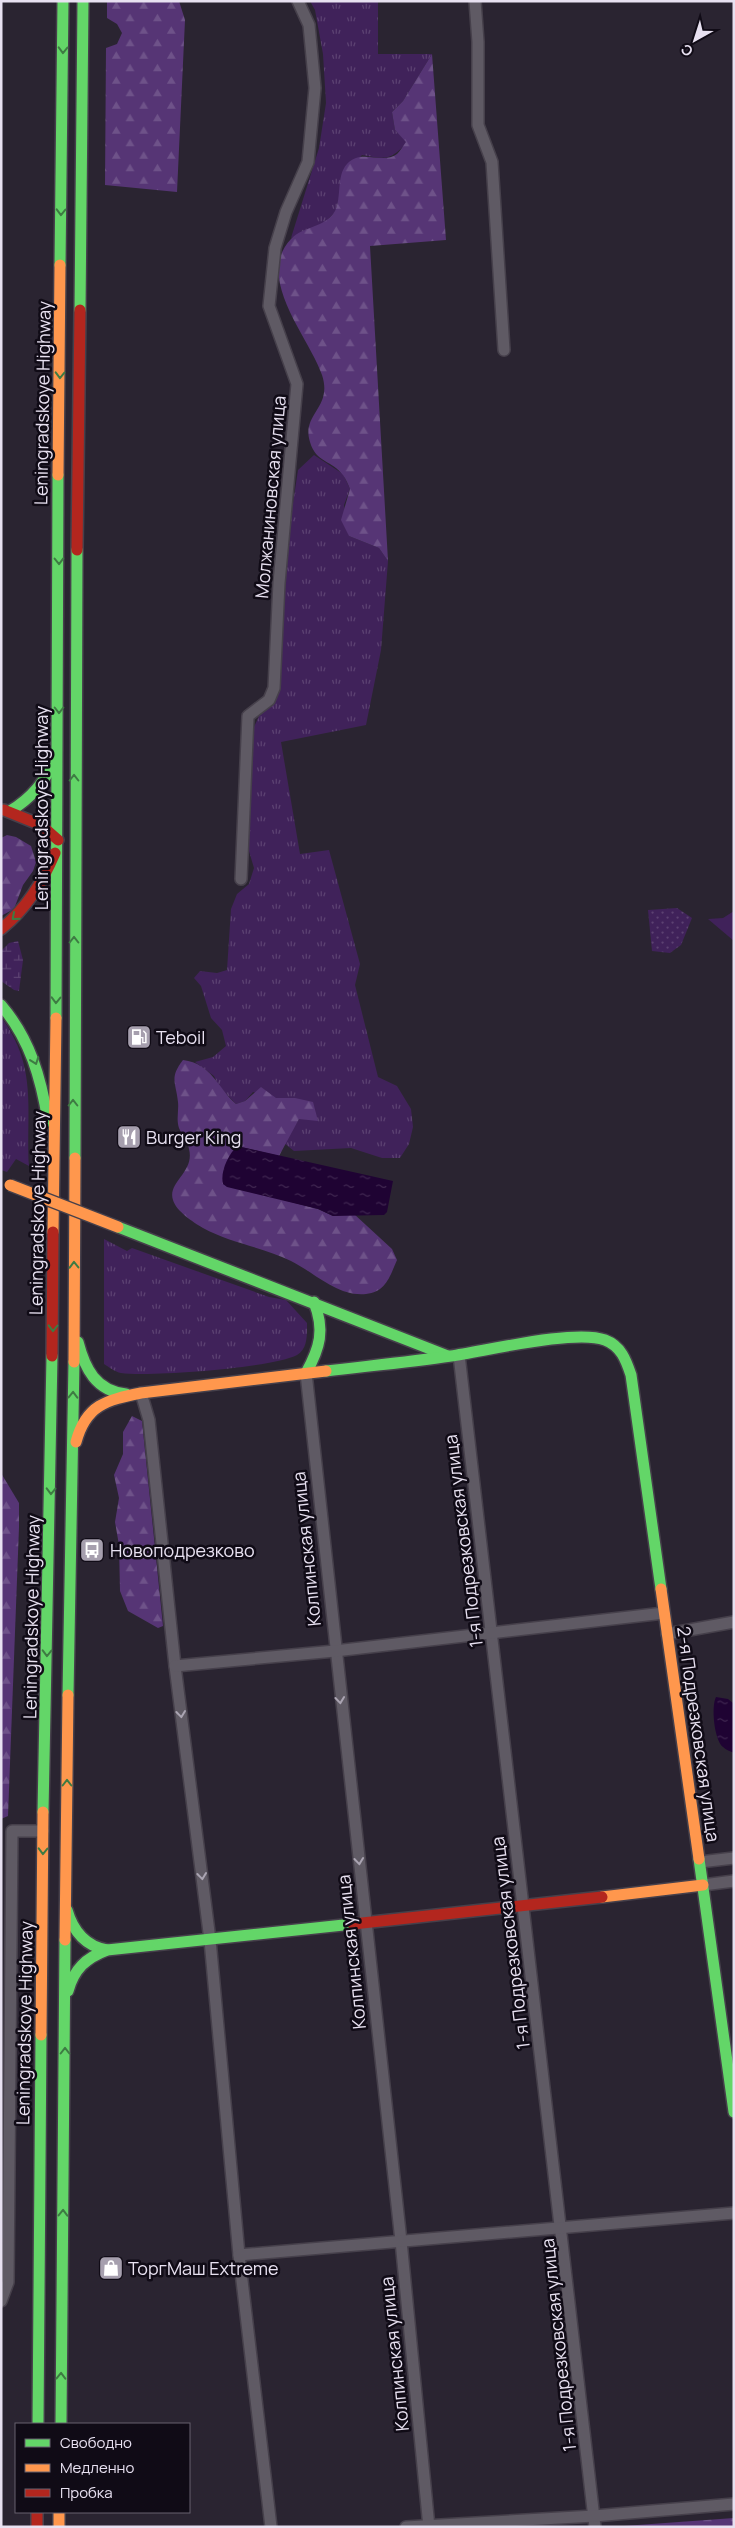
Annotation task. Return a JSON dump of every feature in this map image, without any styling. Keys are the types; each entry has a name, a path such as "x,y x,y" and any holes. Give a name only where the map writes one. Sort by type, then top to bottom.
{"main road":[{"name":"Leningradskoye Highway","path":"38,2423 43,1831 50,1525 55,1157 58,843 58,512 64,1"},
{"name":"Leningradskoye Highway","path":"61,2423 69,1542 74,1314 74,770 83,1"},
{"path":"6,810 22,804 39,789 58,753"},
{"path":"1,929 32,899 42,884 58,843 41,826 6,810"},
{"path":"1,1005 20,1027 37,1067 55,1157"},
{"path":"5,1184 454,1356"},
{"path":"306,1373 319,1349 322,1338 320,1314 314,1302"},
{"path":"74,1314 80,1352 93,1378 109,1392 141,1394"},
{"name":"2-я Подрезковская улица","path":"454,1356 575,1336 592,1336 614,1344 623,1352 628,1362 734,2112"},
{"path":"72,1462 78,1431 92,1410 110,1399 454,1356"},
{"path":"65,2001 69,1983 78,1967 92,1956 107,1950 703,1885"},
{"path":"66,1904 69,1919 82,1938 91,1946 107,1950"},
{"path":"37,2513 37,2527"},
{"path":"59,2513 59,2527"}],"street":[{"name":"Молжаниновская улица","path":"241,879 248,716 269,700 274,688 281,556 297,384 269,306 275,248 286,212 308,162 315,88 309,25 298,1"},
{"path":"475,1 478,42 478,125 492,162 504,350"},
{"name":"1-я Подрезковская улица","path":"454,1356 492,1632 522,1906 562,2227 595,2521"},
{"name":"Колпинская улица","path":"306,1373 401,2241 429,2526"},
{"path":"141,1394 149,1420 175,1666 210,1940 239,2255 271,2527"},
{"path":"175,1666 335,1651 664,1613"},
{"path":"667,1634 734,1622"},
{"path":"1,2301 8,2282 12,1831 43,1831"},
{"path":"700,1862 734,1858"},
{"path":"703,1885 734,1882"},
{"path":"239,2255 734,2213"},
{"path":"406,2527 595,2521 734,2504"}],"green space":[{"path":"107,1 179,1 185,20 177,192 105,185 106,48 117,44 122,33 117,24 107,18"},
{"path":"310,1 378,1 378,54 432,54 403,101 392,112 395,130 407,142 392,156 382,158 362,155 341,179 340,196 335,212 323,224 291,238 319,148 326,103 323,54 315,10"},
{"path":"432,54 446,240 370,246 388,561 379,548 349,536 341,520 350,489 339,470 320,458 310,442 308,432 310,424 324,395 322,375 288,308 281,289 279,272 281,255 291,239 326,221 335,211 341,174 347,164 359,157 391,157 397,154 406,142 395,130 392,112 403,101"},
{"path":"314,455 343,474 350,489 344,505 349,536 379,548 388,561 381,650 366,725 281,742 300,854 329,850 360,964 355,985 378,1077 397,1086 411,1109 413,1127 409,1144 400,1158 382,1158 351,1148 294,1151 284,1143 299,1119 295,1098 276,1099 253,1092 245,1101 236,1104 219,1086 214,1076 195,1062 213,1057 226,1046 222,1030 211,1018 201,986 194,978 200,971 217,973 227,970 231,909 237,894 249,884 254,868 246,841 254,727 260,714 273,705 279,689 287,543 298,470"},
{"path":"7,835 16,837 31,846 36,862 33,871 23,885 14,909 1,916 1,838"},
{"path":"677,908 692,918 681,945 670,953 652,951 648,910"},
{"path":"734,911 734,941 708,919 723,918"},
{"path":"18,941 23,960 19,991 14,990 1,981 1,951 9,943"},
{"path":"1,1017 13,1035 21,1053 28,1089 29,1107 29,1166 16,1159 7,1172 1,1170"},
{"path":"183,1060 193,1062 208,1071 236,1104 245,1101 261,1087 276,1098 295,1098 313,1102 318,1121 299,1119 279,1156 237,1146 223,1184 318,1209 333,1216 354,1214 392,1249 397,1260 383,1287 373,1293 366,1294 346,1292 280,1256 213,1233 181,1212 173,1200 172,1194 190,1157 188,1146 178,1125 175,1076"},
{"path":"104,1239 127,1251 132,1248 269,1297 286,1300 307,1323 306,1341 303,1349 297,1355 283,1360 238,1367 157,1374 121,1373 114,1371 104,1364"},
{"path":"132,1416 142,1421 163,1626 158,1628 128,1611 120,1591 119,1545 115,1522 119,1498 114,1475 123,1454 123,1432"},
{"path":"1,1473 19,1503 19,1527 8,1816 1,1819"},
{"path":"734,2518 734,2527 610,2527"}],"water":[{"path":"237,1146 393,1181 387,1212 384,1215 333,1216 318,1209 227,1187 223,1184 222,1179 224,1169"},
{"path":"716,1697 728,1699 733,1703 734,1753 723,1747 717,1738 714,1715 714,1701"}],"traffic: fast":[{"path":"60,265 63,1"},
{"path":"80,310 83,1"},
{"path":"56,1018 58,475"},
{"path":"75,1158 77,550"},
{"path":"10,811 37,788 56,758"},
{"path":"1,1005 20,1031 27,1045 38,1074 48,1121"},
{"path":"118,1227 448,1356"},
{"path":"306,1373 315,1355 319,1339 319,1321 314,1302"},
{"path":"326,1371 451,1356 552,1339 591,1337 611,1343 622,1354 631,1375 661,1589"},
{"path":"78,1342 84,1361 93,1377 107,1388 126,1394"},
{"path":"43,1812 52,1356"},
{"path":"68,1695 74,1362"},
{"path":"699,1859 734,2112"},
{"path":"67,1910 76,1931 92,1945 107,1950"},
{"path":"68,1991 77,1970 87,1961 107,1950 353,1924"},
{"path":"61,2423 65,1940"},
{"path":"38,2423 41,2035"}],"traffic: slow":[{"path":"58,475 60,265"},
{"path":"53,1232 56,1018"},
{"path":"74,1362 75,1158"},
{"path":"10,1185 118,1227"},
{"path":"76,1442 85,1420 92,1412 99,1406 117,1398 141,1393 326,1371"},
{"path":"661,1589 699,1859"},
{"path":"65,1940 68,1695"},
{"path":"41,2035 43,1812"},
{"path":"602,1897 703,1885"},
{"path":"59,2513 59,2527"}],"traffic: jam":[{"path":"77,550 80,310"},
{"path":"4,810 41,825 58,840"},
{"path":"1,929 26,904 45,875 55,853"},
{"path":"52,1356 53,1232"},
{"path":"353,1924 602,1897"},
{"path":"37,2513 37,2527"}],"place":[{"name":"Teboil","path":"139,1037"},
{"name":"Burger King","path":"129,1137"},
{"name":"Новоподрезково","path":"92,1550"},
{"name":"ТоргМаш Extreme","path":"111,2268"}]}
